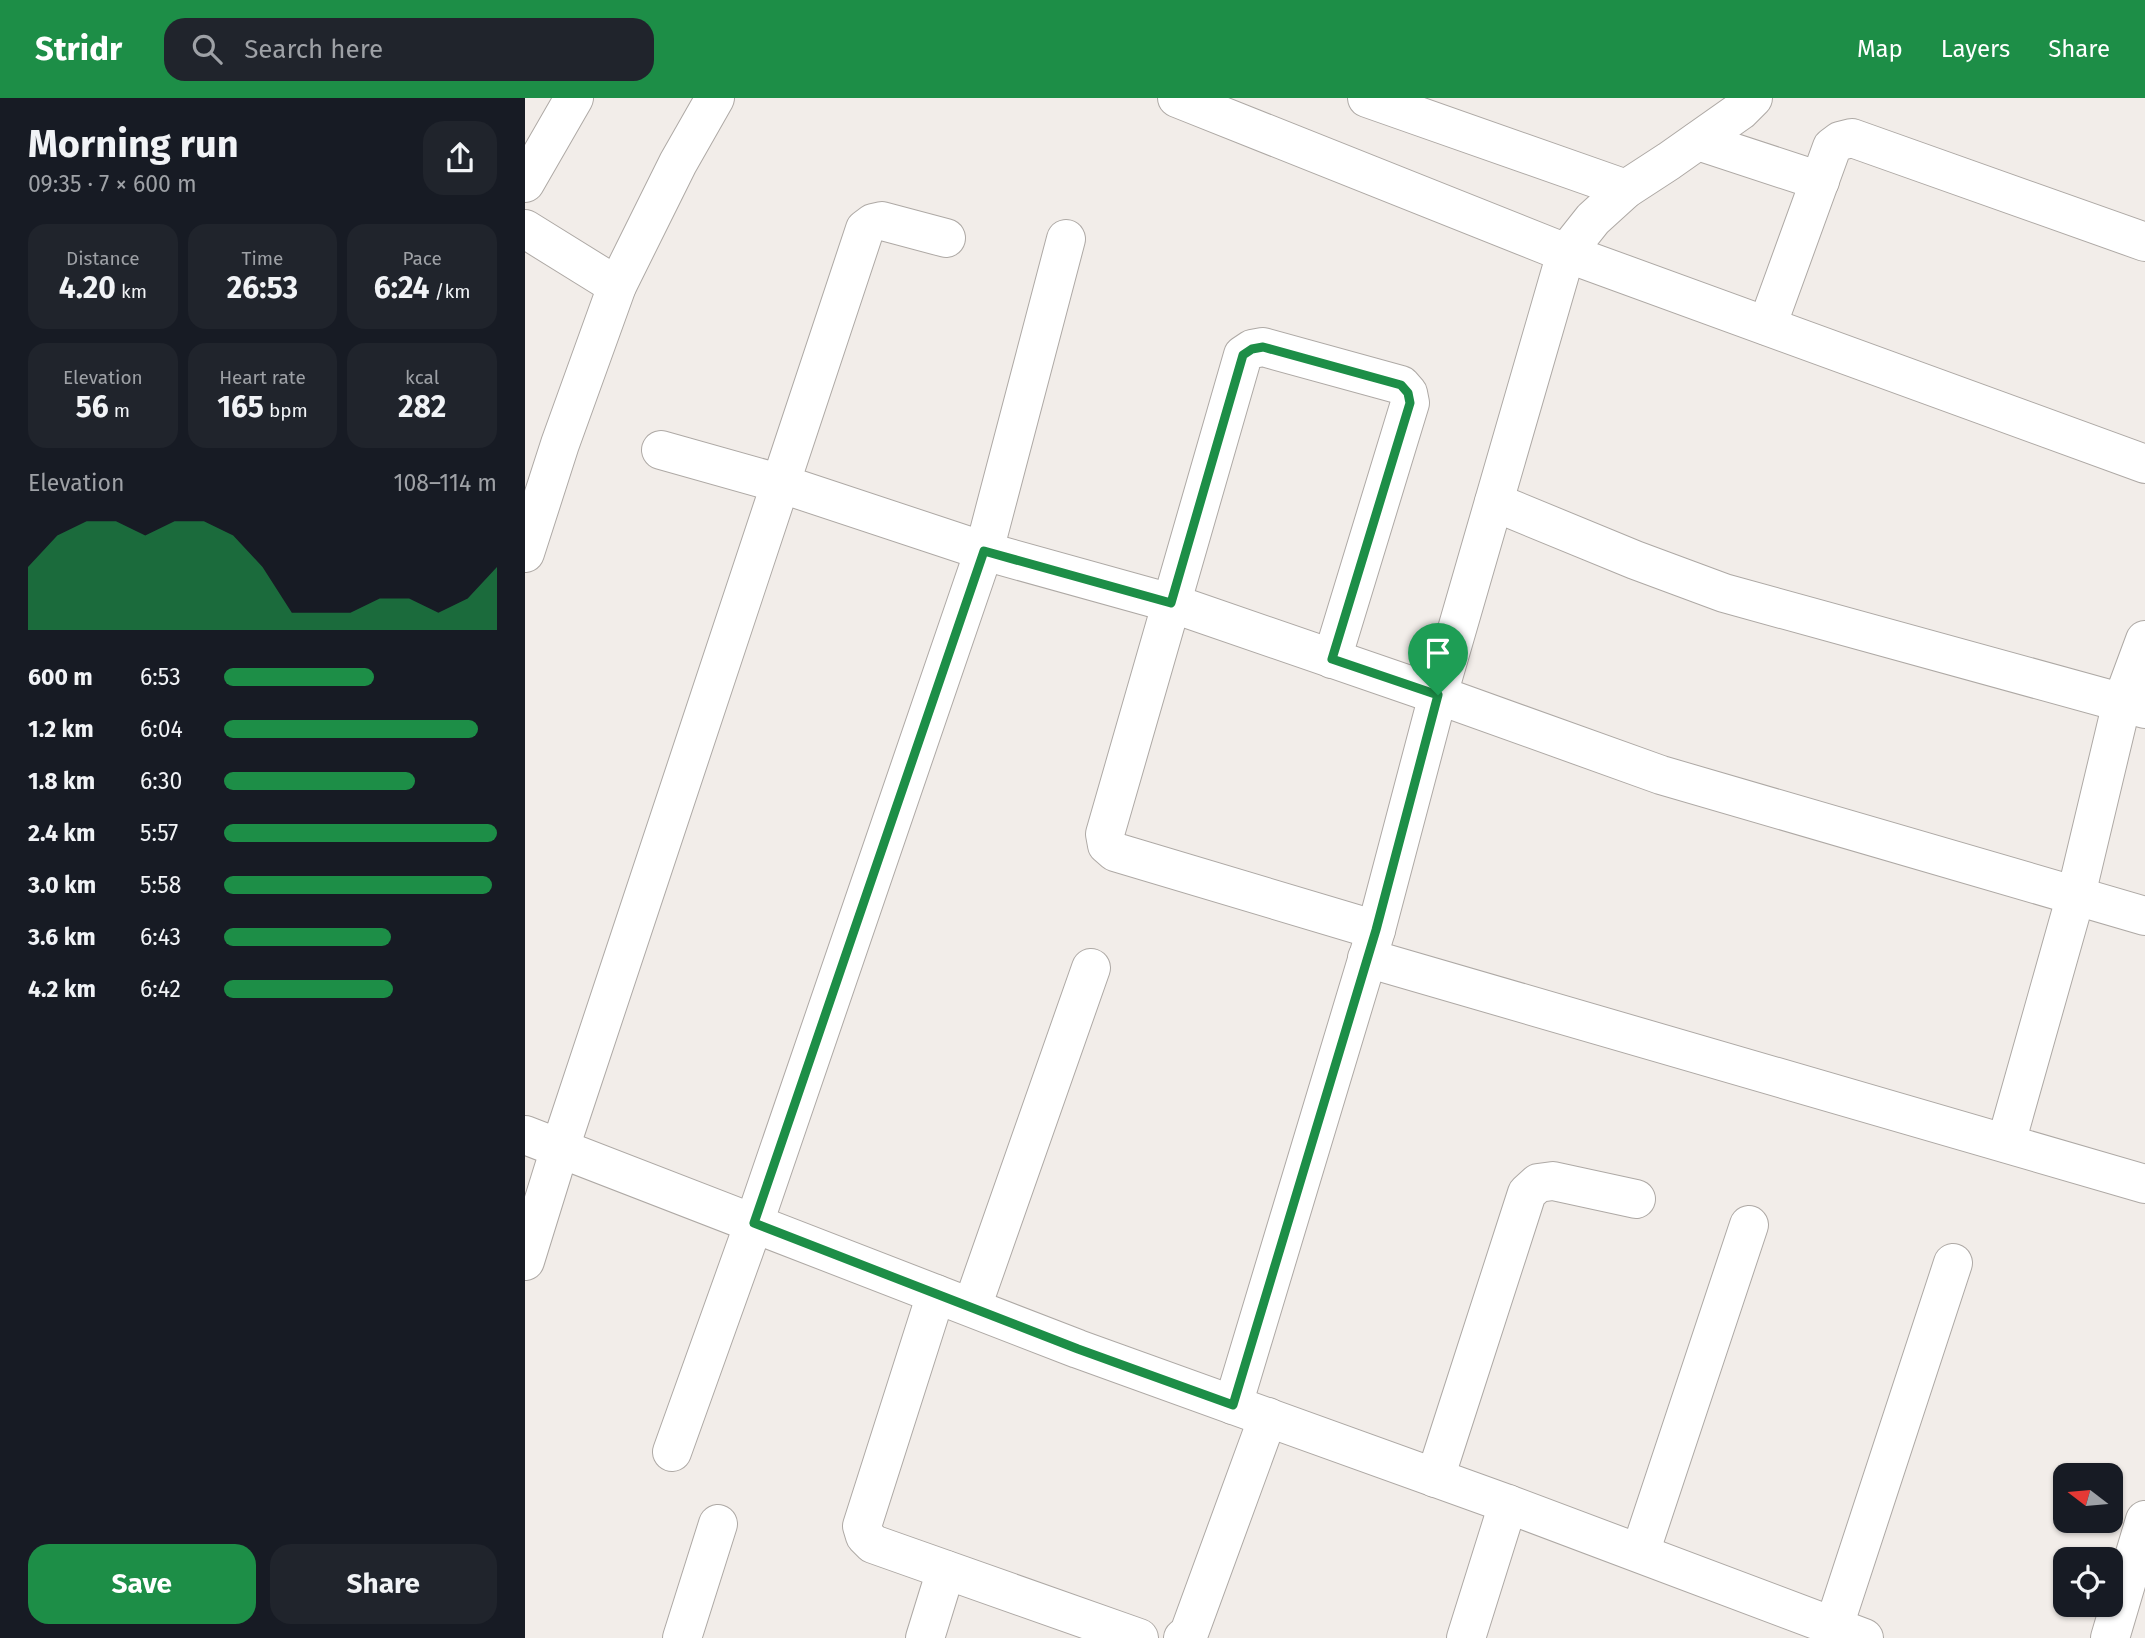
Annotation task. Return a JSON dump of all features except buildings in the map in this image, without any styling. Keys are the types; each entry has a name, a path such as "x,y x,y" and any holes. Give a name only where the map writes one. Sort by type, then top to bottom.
{"street":[{"path":"525,183 574,98"},
{"path":"525,553 560,444 617,286 678,163 715,98"},
{"path":"1177,98 1566,253 2145,464"},
{"path":"1367,98 1626,188"},
{"path":"1233,1405 1371,944 1438,695 1566,253 1593,219 1626,188 1741,111 1753,98"},
{"path":"1767,326 1832,147 1840,141 1852,138 2145,242"},
{"path":"1698,141 1820,181"},
{"path":"525,1261 560,1148 865,229 882,221 946,239"},
{"path":"525,229 617,286"},
{"path":"672,1452 754,1223 984,551 1066,239"},
{"path":"1332,659 1410,403 1408,393 1401,385 1263,347 1252,349 1243,355 1105,834 1108,845 1115,852 1371,944 2145,1184"},
{"path":"661,450 782,484 984,551 1171,603 1661,775 2145,916"},
{"path":"1494,502 1724,593 2134,706"},
{"path":"2006,1143 2076,895 2134,706 2145,640"},
{"path":"972,1307 1091,968"},
{"path":"525,1135 1078,1349 1508,1504 1849,1632 1953,1263"},
{"path":"1435,1478 1527,1193 1538,1183 1553,1181 1636,1199"},
{"path":"1640,1553 1749,1225"},
{"path":"936,1294 863,1526 865,1536 873,1544 1131,1637"},
{"path":"1183,1638 1189,1633 1268,1417"},
{"path":"1466,1638 1508,1504"},
{"path":"2109,1638 2145,1520"},
{"path":"682,1638 719,1524"},
{"path":"925,1638 946,1570"}],"route":[{"path":"1263,347 1401,385 1408,393 1410,403 1332,659 1438,695 1376,930 1233,1405 1078,1349 754,1223 984,551 1171,603 1243,355 1252,349 1263,347"}]}
